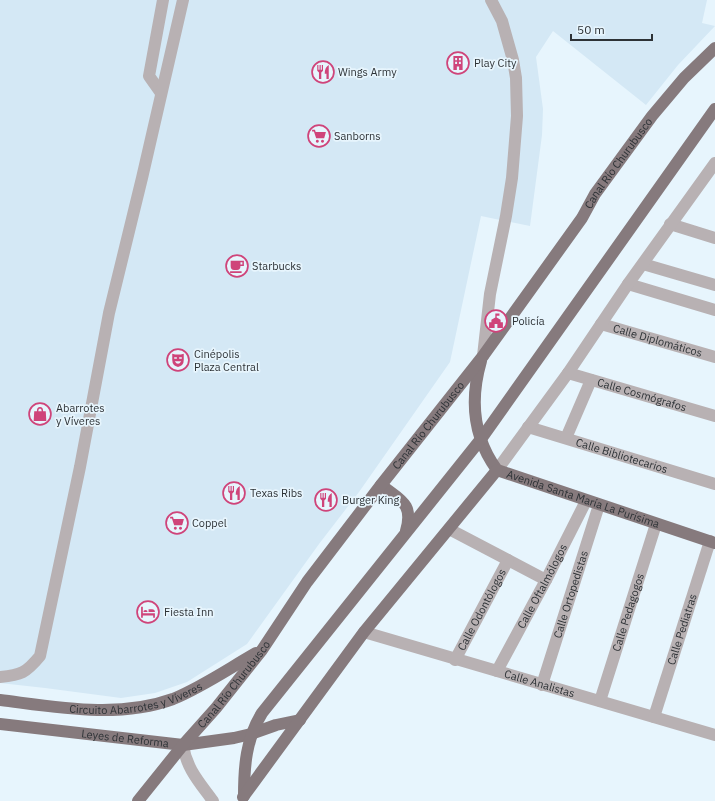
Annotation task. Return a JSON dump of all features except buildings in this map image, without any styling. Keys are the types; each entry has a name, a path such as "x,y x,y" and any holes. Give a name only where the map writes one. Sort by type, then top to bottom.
{"main road":[{"name":"Canal Río Churubusco","path":"138,801 216,708 262,650 307,582 381,485 483,356 582,218 595,194 652,116 684,78 715,48"},
{"path":"243,799 245,766 251,734 268,704 481,439 715,108"},
{"name":"Avenida Santa María La Purísima","path":"483,356 479,370 475,399 475,414 481,439 488,457 497,470 712,542"},
{"path":"243,799 364,632 497,470"},
{"path":"381,485 403,502 407,507 409,520 404,535"},
{"name":"Circuito Abarrotes y Víveres","path":"0,700 64,708 99,709 145,707 189,692 262,650"},
{"name":"Leyes de Reforma","path":"0,724 184,745 217,741 251,734 276,725 300,720"}],"street":[{"path":"161,93 148,76 163,0"},
{"path":"0,677 17,675 26,670 40,656 80,466 109,312 183,0"},
{"path":"483,356 490,294 512,178 517,116 514,60 502,21 491,0"},
{"path":"497,470 568,373 670,224 715,163"},
{"path":"670,224 715,238"},
{"path":"643,264 715,285"},
{"path":"628,284 715,310"},
{"name":"Calle Diplomáticos","path":"601,324 715,357"},
{"name":"Calle Cosmógrafos","path":"568,373 715,416"},
{"path":"566,438 591,380"},
{"name":"Calle Bibliotecarios","path":"528,427 715,484"},
{"name":"Calle Oftalmólogos","path":"497,671 546,580 586,501"},
{"name":"Calle Ortopedistas","path":"542,685 599,505"},
{"name":"Calle Pedagogos","path":"600,701 656,524"},
{"path":"449,529 546,580"},
{"name":"Calle Pediatras","path":"654,717 712,542"},
{"name":"Calle Odontólogos","path":"455,660 508,560"},
{"name":"Calle Analistas","path":"364,632 455,660 715,735"},
{"path":"184,745 186,760 189,766 213,801"}],"shaded area":[{"path":"0,0 707,0 702,23 715,26 678,65 646,105 553,31 536,57 543,109 542,135 530,226 481,216 450,362 359,492 319,544 247,644 187,682 155,693 121,698 0,683"}],"place":[{"name":"Play City","path":"458,63"},
{"name":"Wings Army","path":"323,72"},
{"name":"Sanborns","path":"319,136"},
{"name":"Starbucks","path":"237,266"},
{"name":"Policía","path":"496,321"},
{"name":"Cinépolis Plaza Central","path":"178,360"},
{"name":"Abarrotes y Víveres","path":"40,414"},
{"name":"Texas Ribs","path":"234,493"},
{"name":"Burger King","path":"326,500"},
{"name":"Coppel","path":"177,523"},
{"name":"Fiesta Inn","path":"148,612"}]}
